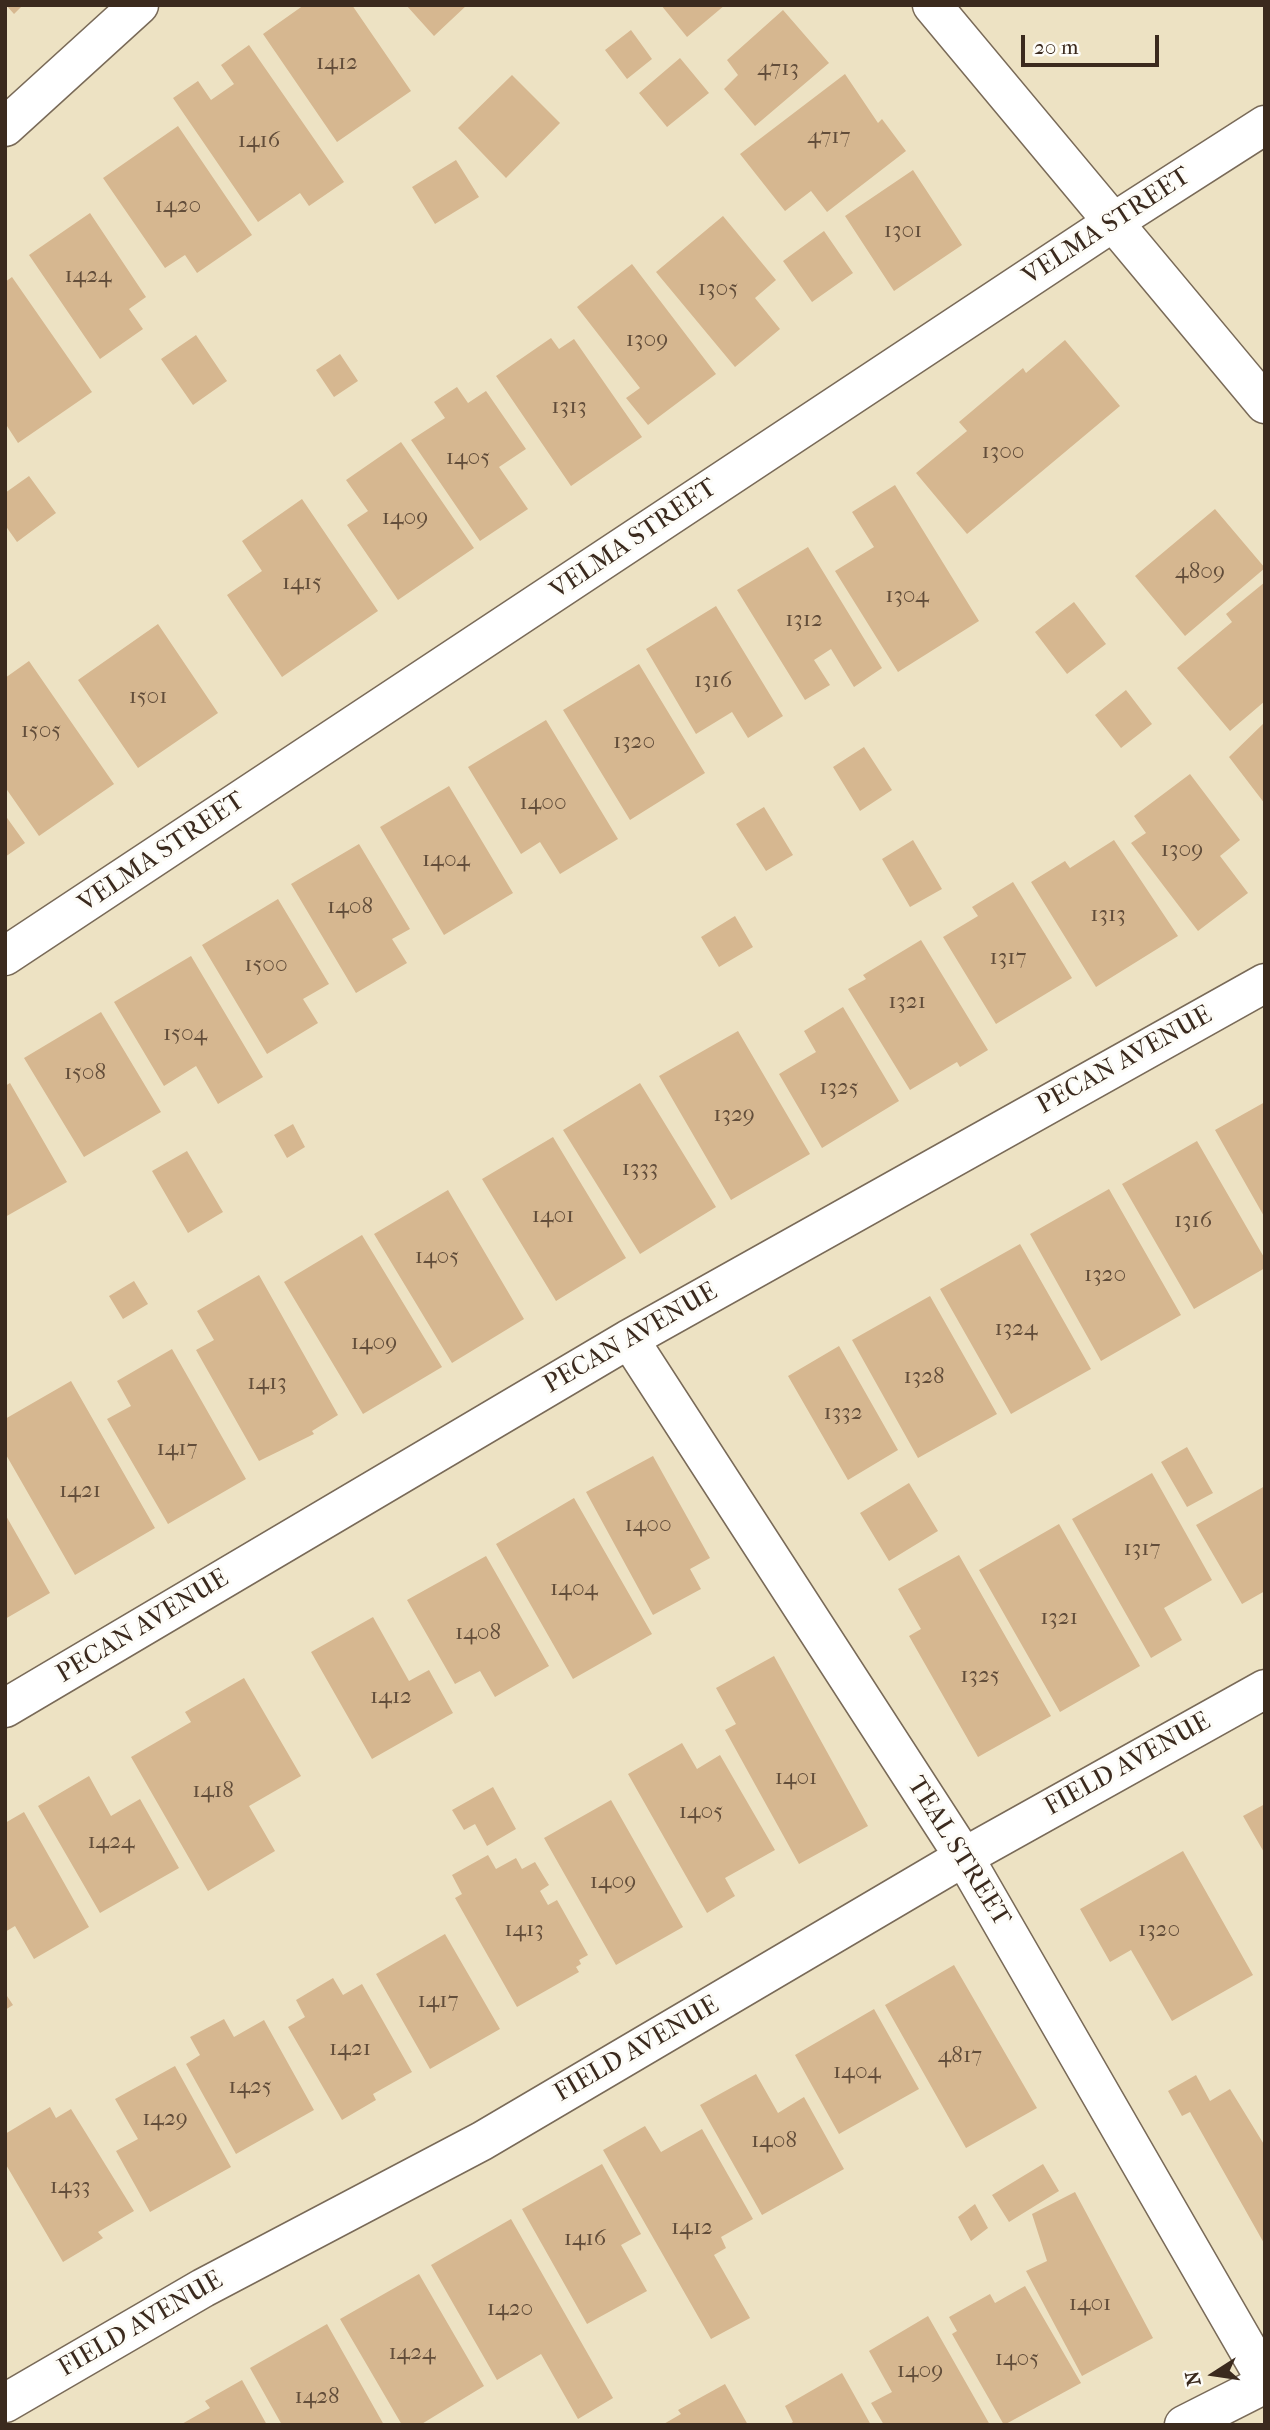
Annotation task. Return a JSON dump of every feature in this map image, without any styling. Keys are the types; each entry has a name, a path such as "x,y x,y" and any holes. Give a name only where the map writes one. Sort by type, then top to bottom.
{"street":[{"path":"5,127 139,5"},
{"path":"932,5 1265,404"},
{"name":"VELMA STREET","path":"5,956 1112,223 1265,125"},
{"name":"PECAN AVENUE","path":"5,1709 629,1339 1265,983"},
{"name":"TEAL STREET","path":"629,1339 964,1857 1265,2381"},
{"name":"FIELD AVENUE","path":"5,2403 203,2288 482,2141 964,1857 1265,1689"},
{"path":"1184,2425 1265,2381"}],"building":[{"path":"6,5 23,5 14,14"},
{"path":"304,5 352,5 411,91 337,142 263,34"},
{"path":"406,5 467,5 434,36"},
{"path":"661,5 725,5 687,37"},
{"path":"783,10 829,63 755,126 724,89 738,75 727,60"},
{"path":"631,30 652,59 627,79 605,50"},
{"path":"249,45 344,182 309,206 300,193 258,222 173,98 198,81 211,100 234,84 221,65"},
{"path":"680,58 709,93 667,127 639,93"},
{"path":"845,74 878,123 882,119 906,151 827,212 811,191 785,211 740,154"},
{"path":"512,75 560,123 506,178 458,128"},
{"path":"178,126 252,235 197,273 185,255 165,268 103,178"},
{"path":"456,160 479,197 435,224 412,187"},
{"path":"913,170 962,245 894,291 845,216"},
{"path":"90,213 146,297 129,309 143,329 100,359 29,255"},
{"path":"723,216 776,280 755,298 780,329 735,367 656,272"},
{"path":"824,231 853,273 812,302 783,261"},
{"path":"632,264 716,374 648,425 626,398 640,388 577,307"},
{"path":"12,277 92,392 18,443 5,423 5,282"},
{"path":"196,335 227,381 193,405 161,359"},
{"path":"551,338 559,349 574,339 642,437 571,486 496,376"},
{"path":"1065,340 1120,406 967,534 916,473 967,431 959,422 1023,368 1026,373"},
{"path":"340,354 358,381 334,397 316,370"},
{"path":"457,387 468,403 486,391 526,449 499,467 528,509 480,541 411,440 445,418 434,402"},
{"path":"401,442 474,548 398,600 347,525 368,511 346,480"},
{"path":"29,476 56,513 17,542 5,525 5,493"},
{"path":"895,485 979,621 898,672 835,571 874,547 852,512"},
{"path":"302,499 378,611 282,677 227,595 262,571 242,541"},
{"path":"1215,509 1265,568 1185,636 1135,576"},
{"path":"808,547 882,668 854,687 831,649 814,660 830,685 805,700 737,590"},
{"path":"1265,582 1265,701 1230,731 1177,668 1232,622 1226,614"},
{"path":"1074,602 1106,644 1067,674 1035,632"},
{"path":"716,606 783,716 748,738 732,712 696,734 646,649"},
{"path":"158,624 218,713 138,768 78,680"},
{"path":"29,661 114,784 39,836 5,787 5,678"},
{"path":"639,664 705,773 630,820 563,710"},
{"path":"1126,690 1152,724 1121,748 1095,715"},
{"path":"546,720 618,839 560,874 540,842 521,854 468,767"},
{"path":"1265,722 1265,804 1229,757"},
{"path":"864,747 892,790 860,811 833,767"},
{"path":"1190,774 1240,840 1220,856 1248,893 1198,931 1131,843 1146,833 1134,816"},
{"path":"449,786 513,893 444,935 380,827"},
{"path":"764,807 793,855 766,871 736,824"},
{"path":"5,815 25,843 5,857"},
{"path":"913,840 942,889 910,907 882,859"},
{"path":"1114,840 1178,936 1096,987 1031,882 1065,861 1070,868"},
{"path":"359,844 410,929 392,939 407,963 356,993 291,884"},
{"path":"1013,882 1072,978 996,1024 943,937 978,916 972,907"},
{"path":"278,899 329,984 303,999 318,1023 267,1054 202,945"},
{"path":"735,916 753,947 719,967 701,937"},
{"path":"921,940 988,1050 960,1067 957,1062 910,1090 848,989 866,979 863,975"},
{"path":"191,956 263,1077 218,1104 196,1066 164,1086 114,1002"},
{"path":"843,1007 899,1101 822,1148 779,1074 816,1052 804,1031"},
{"path":"101,1012 161,1112 84,1157 24,1058"},
{"path":"738,1031 810,1154 731,1200 659,1076"},
{"path":"10,1083 67,1182 5,1217 5,1086"},
{"path":"640,1083 716,1207 640,1254 563,1130"},
{"path":"1265,1102 1265,1218 1215,1130"},
{"path":"293,1124 305,1147 287,1158 274,1135"},
{"path":"553,1137 626,1258 556,1301 482,1179"},
{"path":"1197,1141 1265,1259 1265,1268 1194,1309 1122,1184"},
{"path":"187,1151 223,1212 188,1233 152,1171"},
{"path":"1109,1189 1181,1315 1101,1361 1030,1234"},
{"path":"448,1190 524,1319 452,1363 374,1234"},
{"path":"362,1235 442,1367 363,1414 284,1282"},
{"path":"1020,1244 1091,1369 1011,1414 940,1289"},
{"path":"259,1275 338,1415 312,1431 314,1434 259,1461 196,1350 214,1340 197,1311"},
{"path":"134,1281 148,1304 123,1319 109,1296"},
{"path":"930,1296 997,1414 918,1458 852,1340"},
{"path":"839,1346 898,1450 848,1480 788,1376"},
{"path":"172,1349 246,1479 168,1524 107,1419 131,1406 117,1381"},
{"path":"71,1381 155,1528 75,1575 5,1453 5,1419"},
{"path":"1187,1447 1213,1493 1187,1507 1161,1462"},
{"path":"653,1456 710,1558 690,1569 701,1589 653,1615 586,1492"},
{"path":"1152,1473 1212,1580 1164,1608 1182,1640 1151,1658 1072,1519"},
{"path":"909,1483 938,1531 889,1561 860,1513"},
{"path":"1265,1486 1265,1591 1242,1604 1196,1525"},
{"path":"574,1498 652,1634 573,1679 496,1544"},
{"path":"5,1514 50,1593 5,1619"},
{"path":"1059,1524 1140,1666 1060,1712 979,1570"},
{"path":"959,1555 1051,1716 978,1757 909,1636 921,1629 898,1589"},
{"path":"486,1556 549,1666 495,1697 480,1671 455,1684 407,1600"},
{"path":"373,1617 409,1681 429,1670 453,1713 372,1759 311,1652"},
{"path":"774,1656 868,1826 799,1864 725,1730 736,1724 716,1688"},
{"path":"244,1678 301,1776 249,1806 275,1851 208,1891 131,1757 191,1722 185,1712"},
{"path":"682,1743 697,1769 720,1755 775,1850 725,1878 735,1896 707,1913 628,1774"},
{"path":"89,1776 111,1816 140,1799 179,1868 100,1913 38,1806"},
{"path":"493,1787 516,1829 487,1846 475,1824 464,1830 452,1810"},
{"path":"611,1800 683,1927 616,1965 544,1838"},
{"path":"1265,1804 1265,1854 1243,1816"},
{"path":"24,1812 89,1927 34,1959 15,1926 5,1932 5,1823"},
{"path":"1183,1851 1253,1975 1172,2021 1131,1950 1110,1962 1080,1909"},
{"path":"488,1855 496,1869 516,1858 522,1869 535,1862 549,1885 540,1891 548,1905 557,1900 588,1955 579,1960 581,1964 576,1967 579,1972 517,2007 455,1898 462,1894 452,1875"},
{"path":"445,1934 500,2029 430,2069 376,1974"},
{"path":"954,1965 1037,2108 966,2148 885,2005"},
{"path":"333,1978 343,1995 362,1984 412,2072 373,2094 376,2100 342,2120 288,2027 305,2017 296,2000"},
{"path":"5,1993 13,2005 5,2010"},
{"path":"874,2009 919,2089 839,2134 795,2055"},
{"path":"224,2019 234,2037 264,2020 314,2110 236,2154 186,2064 200,2055 190,2037"},
{"path":"175,2066 231,2167 150,2212 116,2151 138,2139 115,2099"},
{"path":"756,2074 778,2113 804,2097 844,2169 762,2215 700,2105"},
{"path":"1196,2075 1210,2101 1230,2089 1265,2146 1265,2245 1190,2112 1182,2116 1168,2091"},
{"path":"50,2107 56,2118 71,2109 134,2211 98,2232 103,2238 63,2262 5,2163 5,2134"},
{"path":"645,2126 661,2152 702,2129 753,2219 721,2237 726,2248 714,2255 750,2318 711,2339 603,2150"},
{"path":"602,2164 641,2234 621,2245 647,2291 587,2324 522,2209"},
{"path":"1043,2164 1059,2191 1009,2222 992,2195"},
{"path":"1075,2192 1153,2338 1082,2376 1026,2271 1047,2261 1032,2214"},
{"path":"975,2204 988,2228 971,2241 958,2217"},
{"path":"511,2219 613,2398 578,2419 541,2354 497,2380 431,2265"},
{"path":"419,2274 484,2386 420,2425 402,2425 340,2319"},
{"path":"1025,2286 1081,2383 1004,2425 952,2334 957,2331 949,2317 990,2294 995,2303"},
{"path":"928,2316 990,2425 884,2425 871,2403 892,2392 869,2351"},
{"path":"327,2324 384,2425 282,2425 250,2368"},
{"path":"842,2373 871,2425 788,2425 793,2422 785,2406"},
{"path":"242,2380 267,2425 180,2425 210,2408 205,2401"},
{"path":"725,2384 748,2425 662,2425 681,2414 678,2410"}]}
